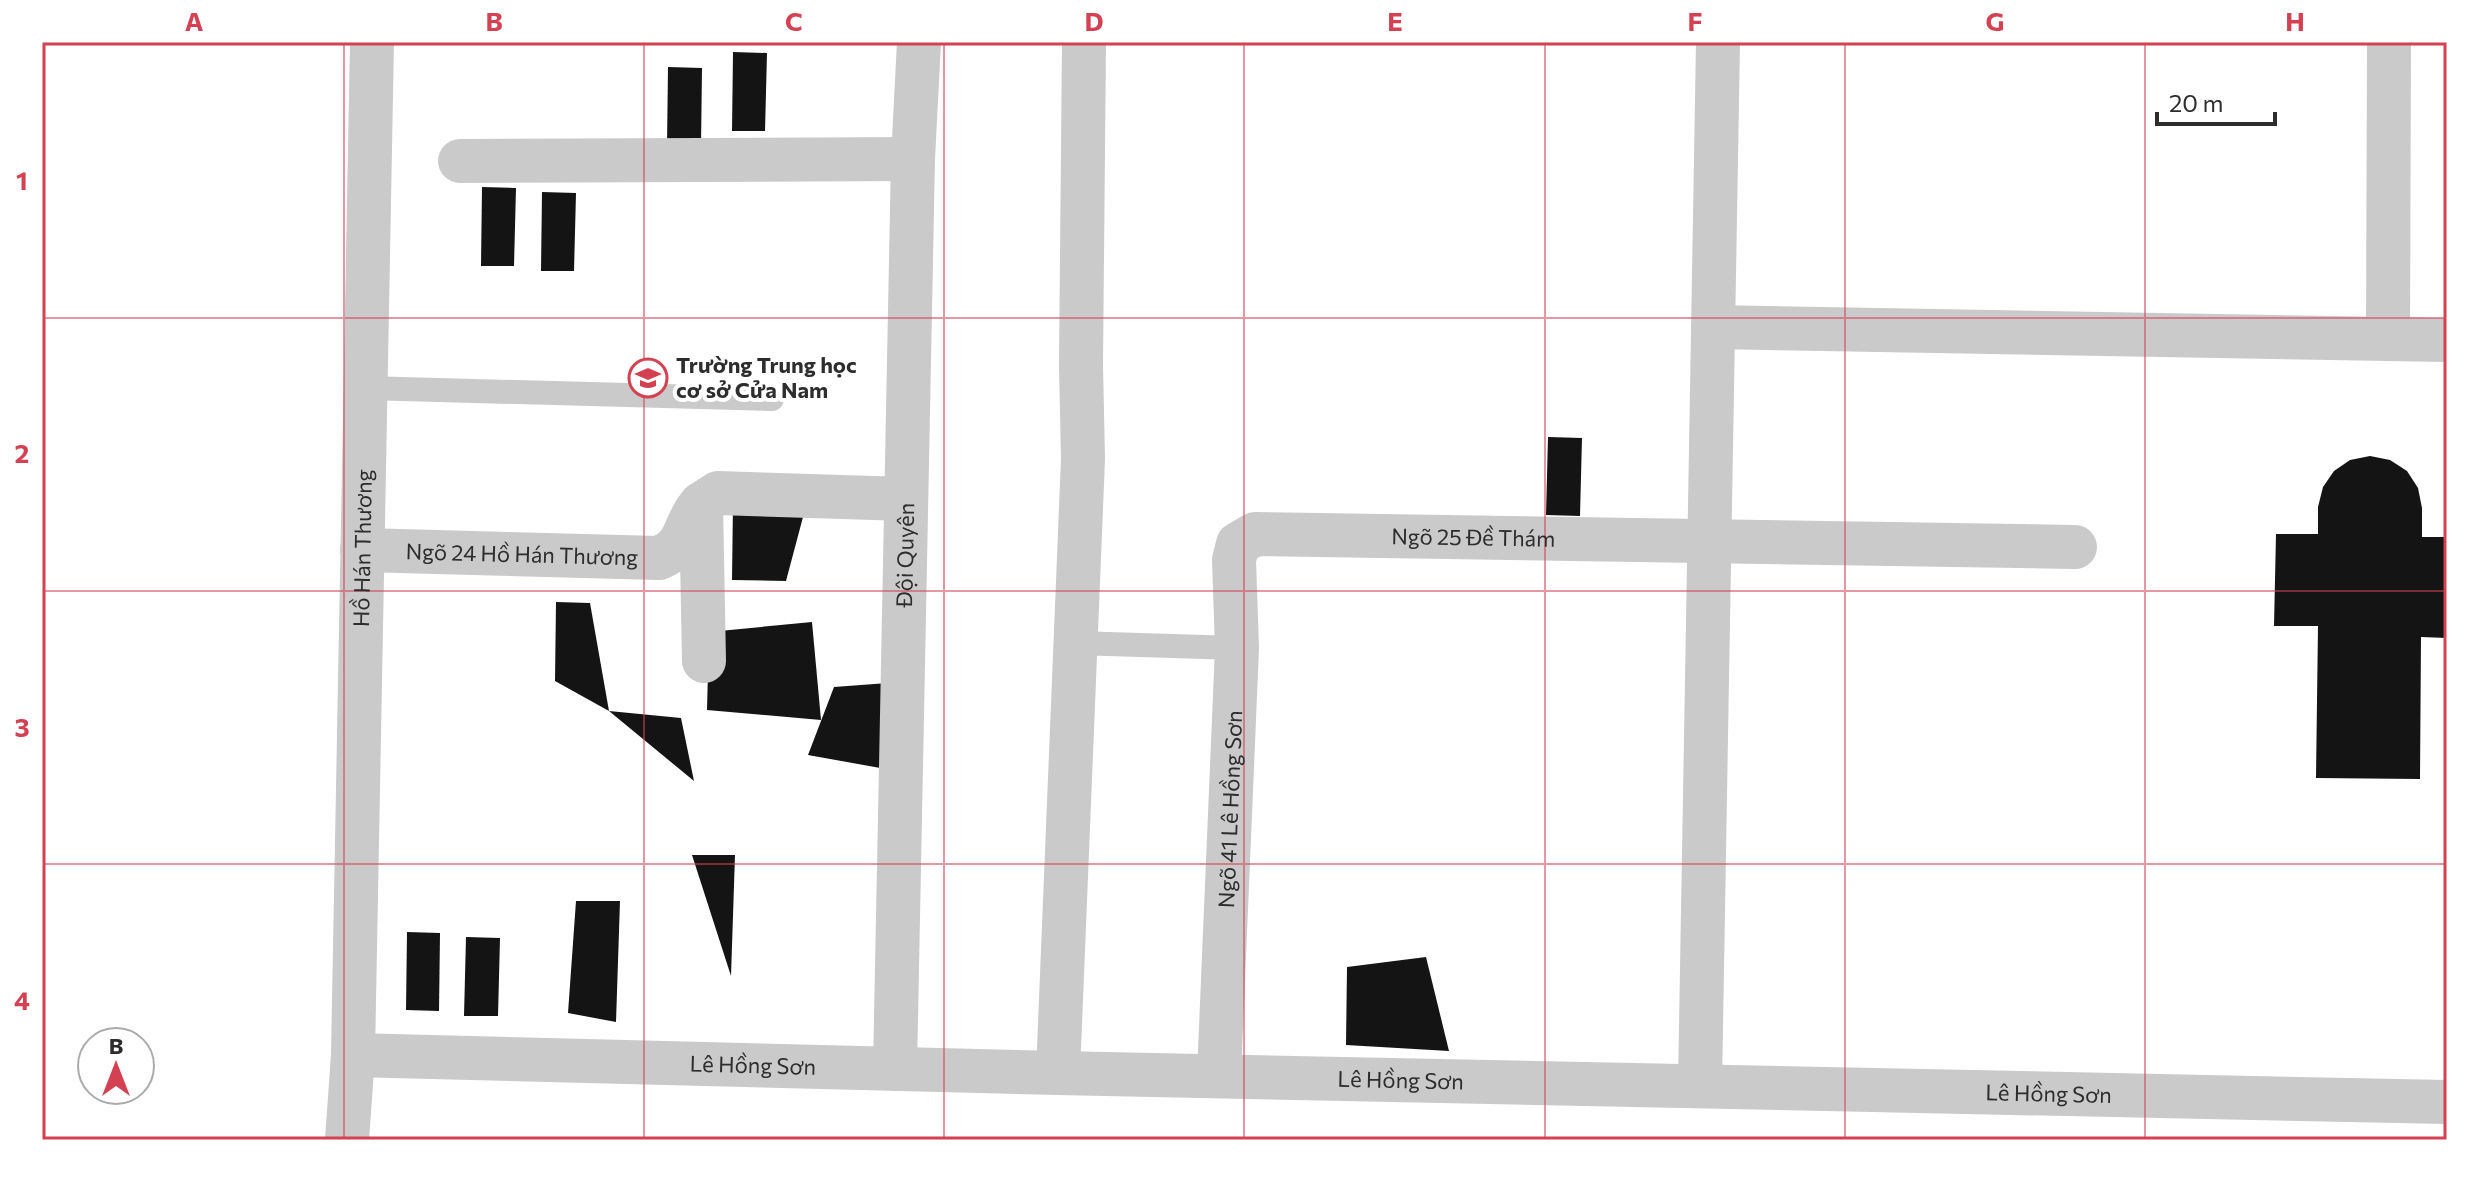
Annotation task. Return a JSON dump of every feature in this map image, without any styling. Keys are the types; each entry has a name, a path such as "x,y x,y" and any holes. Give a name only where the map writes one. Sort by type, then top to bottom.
{"street":[{"name":"Hồ Hán Thương","path":"347,1140 353,1055 372,42"},
{"name":"Đội Quyên","path":"895,1069 913,159 919,42"},
{"path":"1058,1073 1083,459 1084,42"},
{"path":"1700,1085 1718,42"},
{"path":"2388,339 2389,42"},
{"path":"460,161 913,159"},
{"path":"1713,327 2447,340"},
{"path":"704,661 701,504 718,493 906,499"},
{"name":"Ngõ 24 Hồ Hán Thương","path":"362,550 659,558 675,552 692,514 701,504"},
{"name":"Ngõ 25 Đề Thám","path":"1238,544 1255,534 2075,547"},
{"name":"Ngõ 41 Lê Hồng Sơn","path":"1219,1075 1237,648 1234,560 1238,544"},
{"name":"Lê Hồng Sơn","path":"353,1055 2447,1102"}],"lane":[{"path":"365,388 772,399"},
{"path":"1075,643 1237,648"}],"building":[{"path":"733,52 767,53 765,131 732,131"},
{"path":"668,67 702,68 701,146 667,146"},
{"path":"482,187 516,188 514,266 481,266"},
{"path":"542,192 576,193 574,271 541,271"},
{"path":"1548,437 1582,438 1580,516 1546,515"},
{"path":"2370,456 2390,460 2407,471 2418,488 2422,537 2447,537 2447,638 2421,637 2420,779 2316,778 2318,626 2274,626 2276,534 2318,534 2318,507 2323,487 2334,471 2350,460"},
{"path":"733,502 807,502 786,581 732,580"},
{"path":"556,602 590,603 609,711 555,681"},
{"path":"812,622 821,720 707,710 709,632"},
{"path":"888,683 897,771 808,755 834,687"},
{"path":"609,711 681,718 694,781"},
{"path":"692,855 735,855 731,976"},
{"path":"576,901 620,901 616,1022 568,1013"},
{"path":"407,932 440,933 439,1011 406,1010"},
{"path":"466,937 500,938 498,1016 464,1016"},
{"path":"1426,957 1449,1051 1346,1045 1347,967"}],"place":[{"name":"Trường Trung học cơ sở Cửa Nam","path":"648,378"}]}
